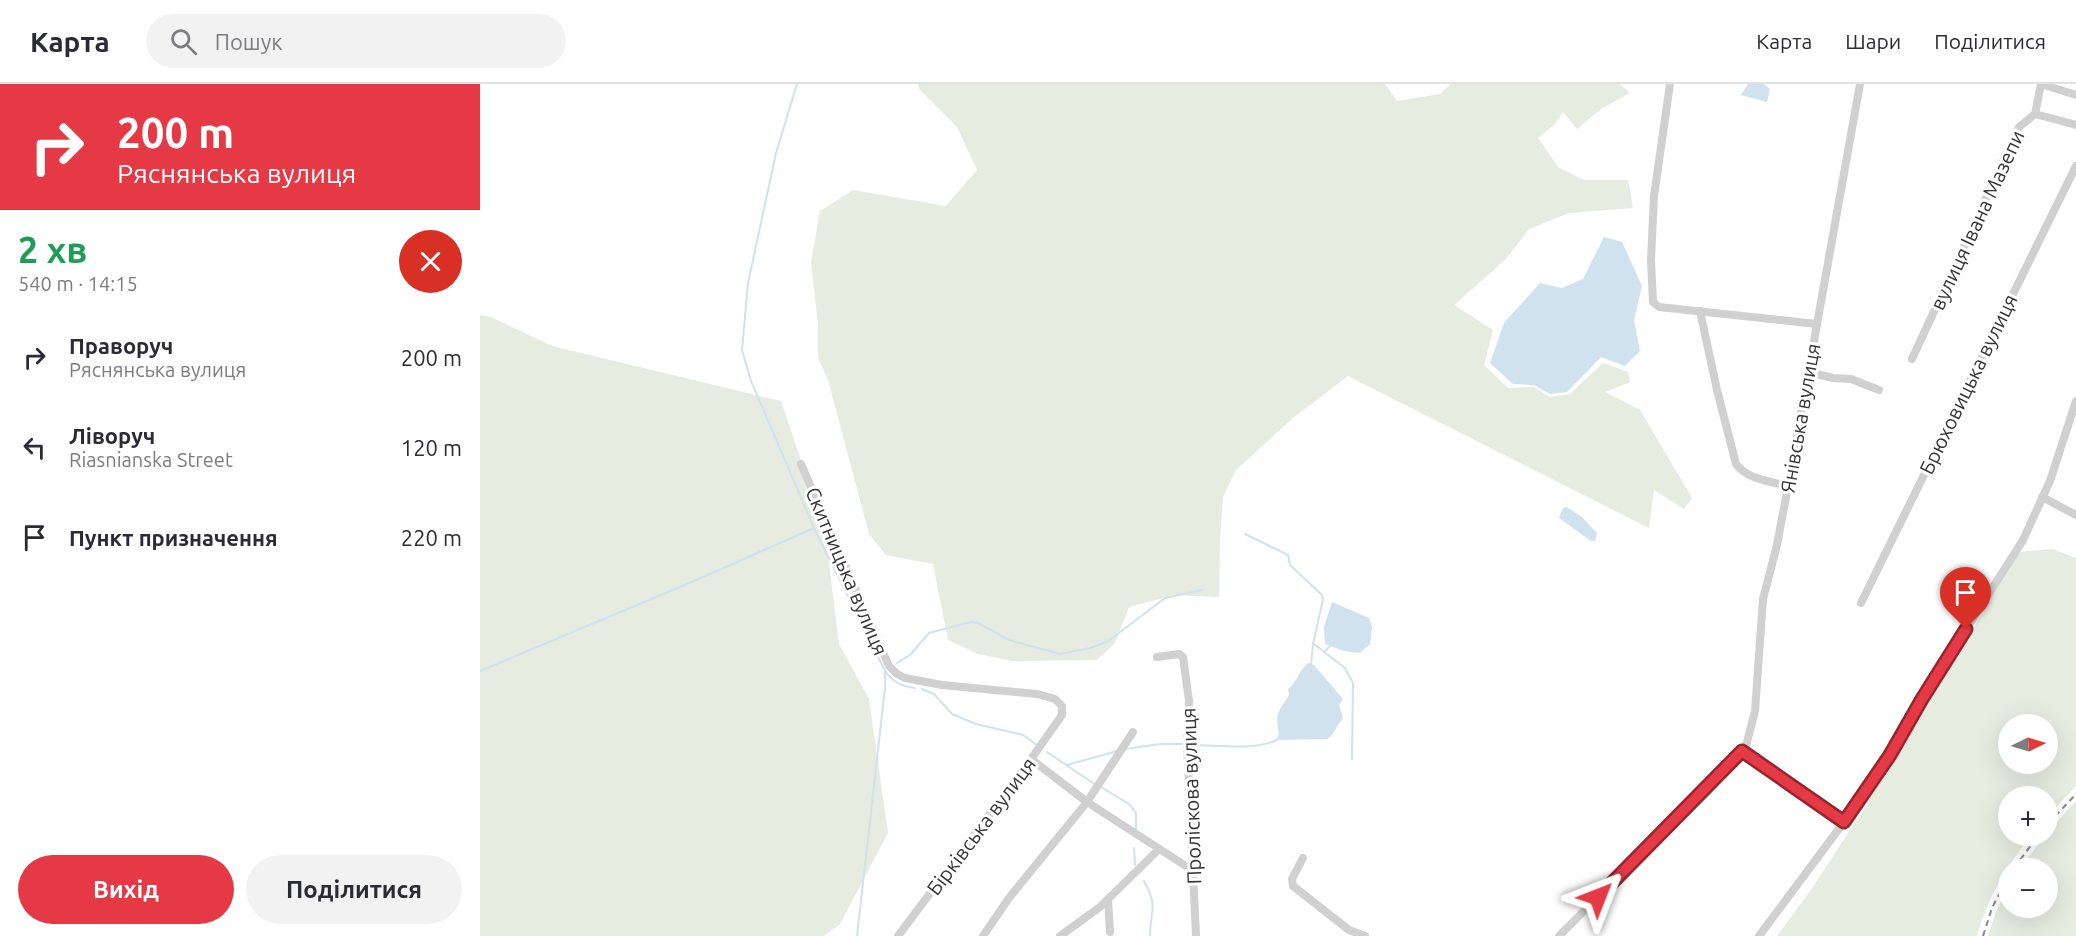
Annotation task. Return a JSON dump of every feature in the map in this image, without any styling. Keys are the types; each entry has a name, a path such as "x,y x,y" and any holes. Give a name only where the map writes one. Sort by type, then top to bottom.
{"street":[{"path":"1670,84 1654,196 1651,260 1653,302 1659,307 1817,324"},
{"name":"Янівська вулиця","path":"1742,751 1751,730 1755,711 1763,599 1777,545 1860,84"},
{"path":"2041,84 2076,95"},
{"name":"вулиця Івана Мазепи","path":"1912,359 2019,127 2036,114 2041,84"},
{"path":"2036,114 2076,125"},
{"name":"Брюховицька вулиця","path":"1861,603 2076,166"},
{"path":"1700,311 1736,464 1748,475 1788,486"},
{"path":"1808,372 1833,378 1851,378 1879,390"},
{"path":"1759,936 1844,822 1890,755 1922,699 2023,540 2054,472 2076,401"},
{"name":"Скитницька вулиця","path":"801,464 888,666 905,678 942,685 1038,694 1055,699 1062,706 1062,716"},
{"path":"2042,497 2076,515"},
{"name":"Проліскова вулиця","path":"1157,657 1179,654 1183,657 1189,701 1187,741 1196,936"},
{"name":"Бірківська вулиця","path":"898,936 1062,716"},
{"path":"983,936 1009,897 1087,802 1133,732"},
{"path":"1565,934 1742,751 1844,822"},
{"path":"1031,759 1087,802 1192,870"},
{"path":"1060,936 1108,899 1159,849"},
{"path":"1303,858 1292,879 1293,885 1349,930 1365,936"},
{"path":"1108,899 1110,932"}],"shaded area":[{"path":"918,84 1385,84 1397,101 1440,94 1451,84 1620,84 1630,93 1601,109 1577,129 1563,112 1555,124 1538,138 1558,167 1584,180 1628,180 1633,208 1569,213 1529,229 1505,260 1454,305 1493,330 1484,365 1508,388 1534,387 1550,397 1570,394 1603,363 1628,372 1630,382 1605,392 1640,410 1692,498 1684,509 1654,490 1649,528 1348,376 1293,418 1236,470 1223,497 1219,597 1174,595 1129,607 1115,643 1097,660 1012,661 978,654 948,640 933,564 886,555 869,534 828,380 818,358 818,325 811,262 820,211 853,190 946,206 977,170 957,127 919,89"},
{"path":"480,315 491,317 552,346 781,401 825,531 839,644 869,699 888,833 840,924 824,936 480,936"},
{"path":"2053,549 2076,558 2076,786 2058,805 2058,786 1998,786 1998,846 2024,846 2015,858 1998,858 1998,885 1986,908 1977,936 1777,936 1811,890 1900,753 2018,552"},
{"path":"2076,801 2076,936 1988,936 1998,908 1998,918 2058,918 2058,858 2028,858 2037,846 2058,846 2058,820"}],"water":[{"path":"1748,84 1764,84 1770,89 1767,102 1741,95"},
{"path":"1604,237 1622,242 1642,286 1634,320 1640,351 1625,366 1601,357 1567,392 1550,394 1534,385 1513,384 1490,363 1504,323 1540,283 1562,288 1583,279"},
{"path":"1566,507 1581,516 1597,533 1595,541 1591,541 1559,518 1563,508"},
{"path":"1332,602 1369,618 1372,627 1370,644 1360,653 1344,651 1325,644 1324,627"},
{"path":"1308,663 1314,665 1343,699 1339,705 1343,719 1327,739 1276,740 1279,734 1278,713 1289,695 1288,689"}],"waterway":[{"path":"797,84 776,153 748,283 742,350 751,381 814,528 885,671 857,936"},
{"path":"480,671 814,528"},
{"path":"1245,534 1288,555 1290,565 1322,595 1311,665"},
{"path":"897,663 910,655 929,633 971,622 978,623 1009,640 1060,654 1090,648 1107,642 1165,598 1202,590"},
{"path":"1314,644 1345,668 1353,683 1352,759"},
{"path":"1324,652 1332,644"},
{"path":"885,671 898,683 915,688"},
{"path":"922,689 934,694 952,714 976,724 1023,735 1037,745"},
{"path":"1192,745 1236,747 1277,740"},
{"path":"1125,749 1161,744 1182,744"},
{"path":"1067,765 1117,751"},
{"path":"1047,752 1096,785"},
{"path":"1101,787 1129,804 1136,813 1136,829"},
{"path":"1134,848 1135,865"},
{"path":"1144,881 1149,890 1153,909 1150,936"}],"railway":[{"path":"2058,813 2076,794"},
{"path":"2022,858 2030,846"},
{"path":"1983,936 1998,896"}],"route":[{"path":"1598,897 1734,762 1742,751 1844,822 1890,755 1966,629"}]}
